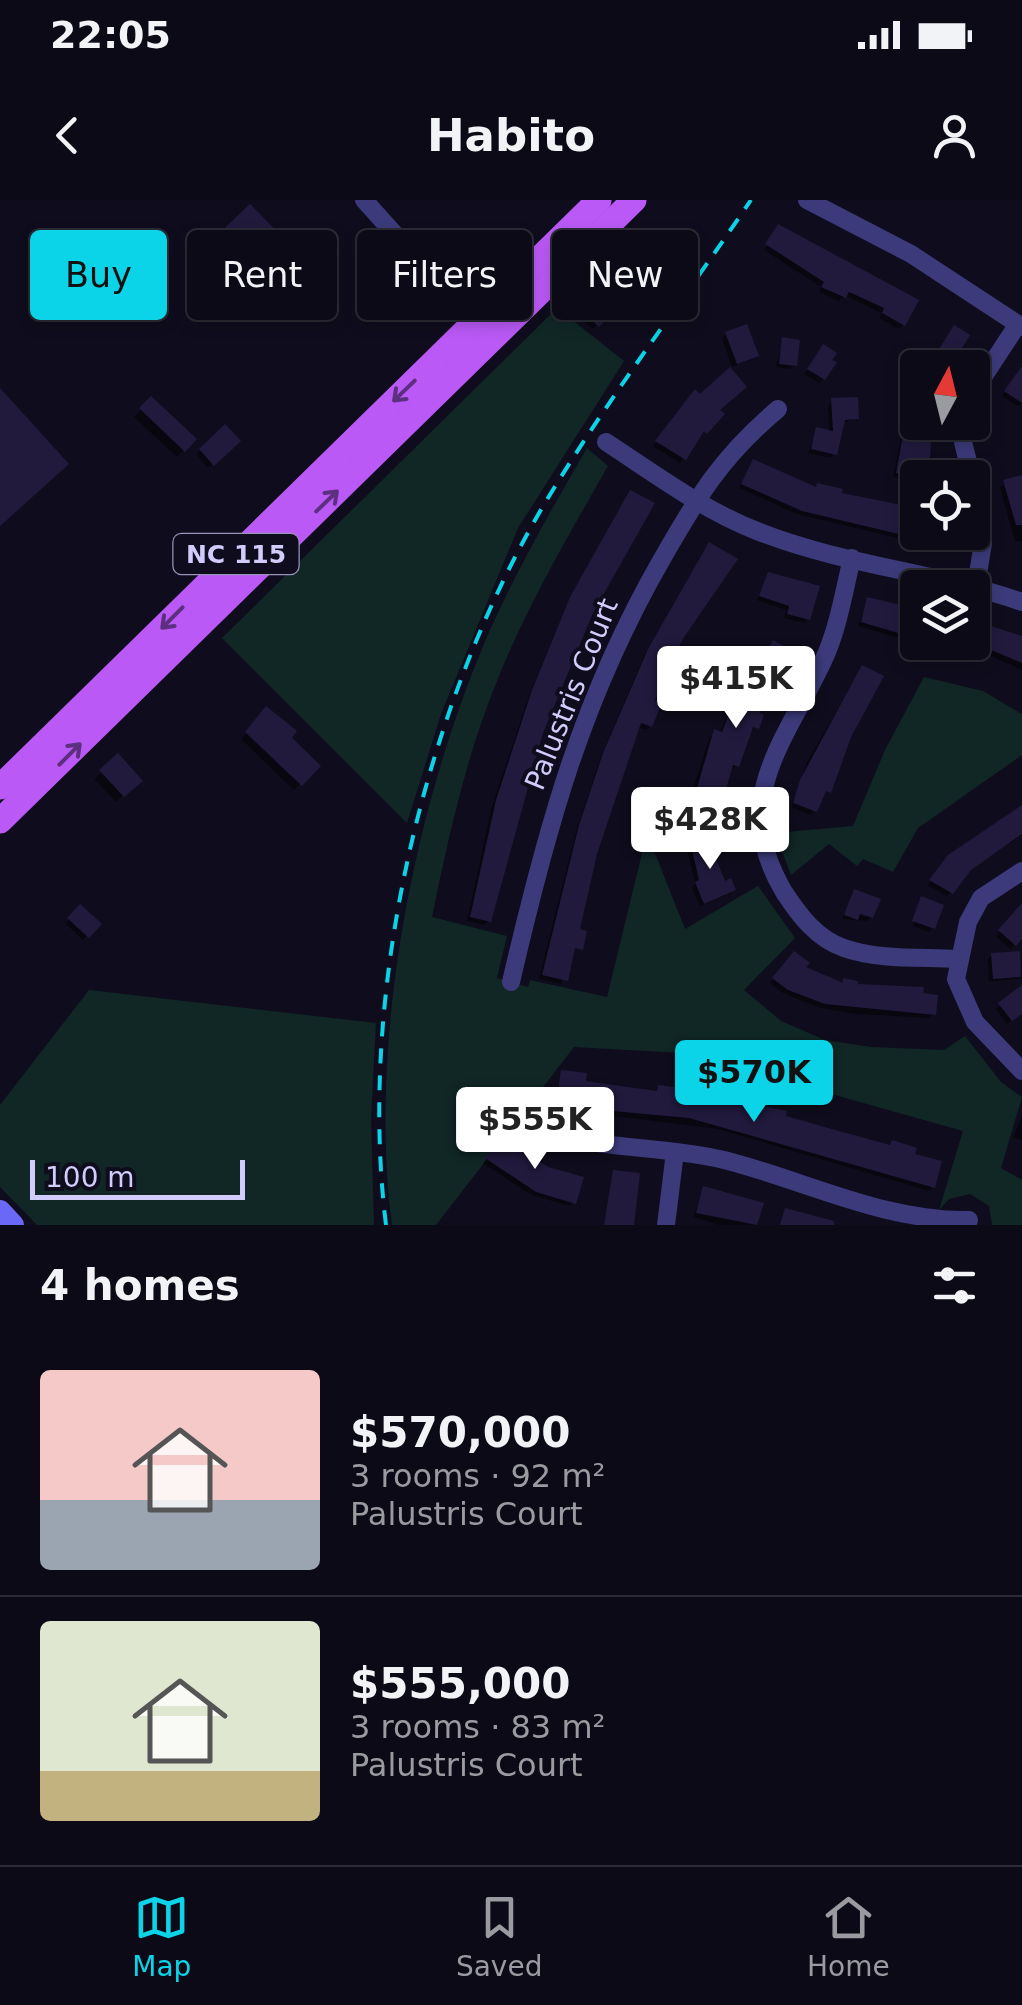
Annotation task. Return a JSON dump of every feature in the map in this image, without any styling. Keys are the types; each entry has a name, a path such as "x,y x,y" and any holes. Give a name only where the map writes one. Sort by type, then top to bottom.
{"main road":[{"name":"NC 115","path":"0,822 482,332 598,200"},
{"name":"NC 115","path":"0,787 482,332 634,200"},
{"path":"0,1212 13,1225"}],"street":[{"path":"364,200 482,332"},
{"path":"808,200 911,254 1020,325 990,368"},
{"name":"Palustris Court","path":"511,982 546,829 574,744 630,614 695,500 734,446 778,409"},
{"path":"606,442 695,500 758,532 905,570"},
{"path":"852,558 825,657 789,726 762,792 758,825 763,853 799,916 843,948 958,959"},
{"path":"990,591 1022,602"},
{"path":"1022,871 981,898 968,922 956,979 976,1022 1022,1072"},
{"path":"530,1113 554,1132 572,1138 722,1160 879,1216 969,1220"},
{"path":"666,1225 675,1152"}],"green space":[{"path":"552,313 552,320 572,320 624,361 518,528 441,714 407,823 222,638"},
{"path":"587,448 608,466 533,602 484,714 451,829 432,917 507,936 497,978 528,987 530,980 607,997 647,833 685,929 758,886 795,938 744,990 781,1021 825,1040 871,1047 944,1050 965,1036 1001,1082 1022,1097 1001,1168 1022,1180 1022,1225 992,1225 989,1206 970,1194 949,1199 939,1210 963,1131 735,1067 737,1056 574,1047 436,1225 392,1225 386,1155 386,1081 402,929 417,854 436,780 484,644 520,569"},
{"path":"924,677 983,691 1022,714 1022,755 918,828 893,872 863,859 857,866 829,844 791,875 775,833 853,826 885,750"},
{"path":"89,990 376,1023 371,1118 374,1225 37,1225 0,1187 0,1105"}],"building":[{"path":"250,204 276,230 222,230"},
{"path":"778,224 919,300 905,326 882,313 884,308 849,292 846,298 821,287 824,282 765,244"},
{"path":"747,324 759,356 737,364 725,332"},
{"path":"954,325 970,335 961,350 939,350"},
{"path":"782,337 800,340 797,366 779,364"},
{"path":"823,344 837,353 832,360 837,362 825,380 807,369"},
{"path":"1022,366 1022,403 1004,391"},
{"path":"730,367 747,387 720,410 725,414 707,434 704,431 686,460 655,441 695,389 700,394"},
{"path":"0,388 69,464 0,526"},
{"path":"151,396 197,439 185,452 139,408"},
{"path":"858,397 859,419 845,420 837,455 811,449 816,427 833,431 831,398"},
{"path":"225,424 241,441 214,466 199,449"},
{"path":"902,440 931,440 930,460 900,460 900,473 896,473"},
{"path":"753,459 816,487 817,483 843,489 842,493 900,505 900,534 802,511 741,484"},
{"path":"1022,475 1022,525 1016,525 1003,480"},
{"path":"630,490 655,503 593,613 543,733 491,922 470,917 496,800 532,690 570,597"},
{"path":"709,542 738,559 682,640 655,700 662,703 652,727 641,723 597,854 580,929 587,931 583,950 575,948 568,981 542,975 579,825 603,753 648,649"},
{"path":"768,572 820,586 810,620 787,614 789,606 759,596"},
{"path":"867,597 900,605 900,634 861,622"},
{"path":"990,626 1022,636 1022,663 990,650"},
{"path":"773,640 797,653 759,712 764,715 759,729 753,727 739,767 733,765 724,796 718,794 714,826 684,823 686,801 693,802 714,729 722,732 737,693 727,687 740,664 756,672"},
{"path":"862,665 884,676 851,737 831,793 826,791 817,812 793,803 800,780"},
{"path":"266,706 297,731 292,738 321,766 302,786 245,732"},
{"path":"118,753 143,781 124,797 99,770"},
{"path":"1022,805 1022,834 971,870 953,894 929,880 948,855"},
{"path":"719,839 722,854 715,856 725,881 731,878 736,890 704,904 695,882 699,880 691,845"},
{"path":"854,889 881,899 873,918 860,914 858,920 844,915"},
{"path":"921,896 944,905 935,929 912,921"},
{"path":"1022,903 1022,939 1016,946 998,930"},
{"path":"80,904 102,924 89,938 67,918"},
{"path":"794,951 810,963 806,967 843,983 843,978 858,984 924,987 923,993 938,995 936,1015 825,1004 788,990 772,978"},
{"path":"1020,951 1021,977 993,979 991,953"},
{"path":"1022,985 1022,1014 1012,1021 998,1003"},
{"path":"561,1070 587,1073 586,1081 620,1086 657,1091 658,1085 720,1093 720,1097 787,1111 786,1116 890,1145 892,1140 917,1148 915,1154 942,1161 935,1188 689,1118 590,1109 591,1102 557,1098"},
{"path":"503,1136 548,1167 584,1177 576,1204 536,1192 485,1158"},
{"path":"613,1170 640,1173 634,1225 604,1225"},
{"path":"703,1186 764,1203 757,1225 696,1213"},
{"path":"785,1208 834,1221 834,1225 780,1225"}],"railway":[{"path":"386,1225 380,1136 382,1043 392,949 409,854 433,762 464,672 500,587 542,508 751,200"}]}
